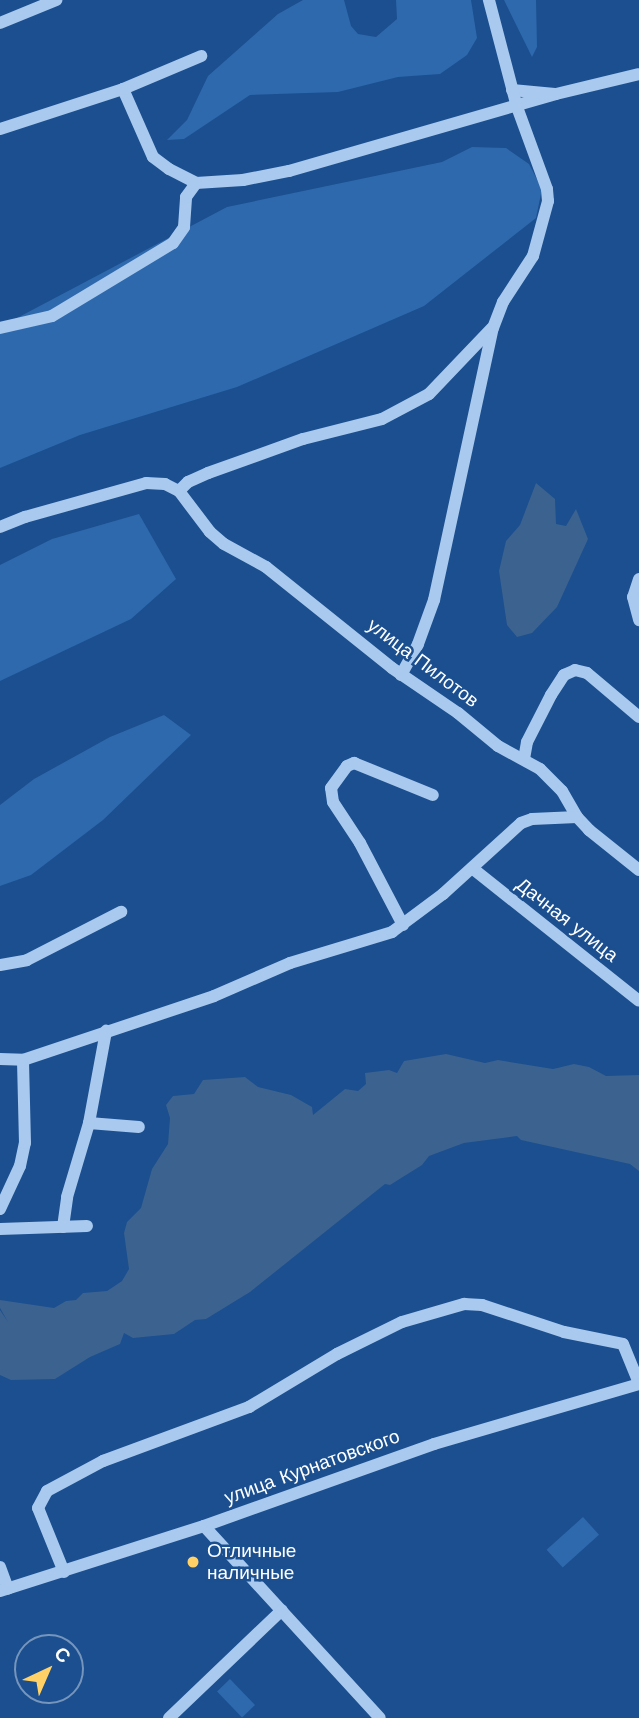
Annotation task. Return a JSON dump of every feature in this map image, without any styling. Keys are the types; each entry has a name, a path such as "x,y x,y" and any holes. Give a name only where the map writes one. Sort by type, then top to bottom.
{"street":[{"path":"0,23 56,0"},
{"path":"401,675 418,644 434,600 493,328 503,302 533,256 548,201 547,189 512,90 489,0"},
{"path":"0,129 123,89 201,56"},
{"path":"123,89 153,157 196,183 271,176 556,94 639,74"},
{"path":"512,90 556,94"},
{"path":"0,328 52,316 173,243 184,228 186,197 196,183"},
{"path":"0,527 136,485 165,484 179,491 188,482 208,473 303,439 364,425 411,406 429,394 493,328"},
{"name":"улица Пилотов","path":"179,491 210,532 224,544 266,567 401,675 458,713 498,746 524,759 553,781 577,817 639,870"},
{"path":"639,579 633,597 639,620"},
{"path":"524,759 527,742 551,695 564,675 575,670 587,673 639,717"},
{"path":"403,925 359,843 333,802 331,788 347,766 354,763 433,795"},
{"path":"0,1059 23,1060 214,996 290,962 403,925 521,823 532,819 577,817"},
{"name":"Дачная улица","path":"472,867 639,1001"},
{"path":"0,965 27,960 121,912"},
{"path":"63,1227 67,1198 89,1123 106,1031"},
{"path":"0,1209 20,1166 25,1143 23,1060"},
{"path":"89,1123 139,1127"},
{"path":"0,1229 87,1226"},
{"path":"64,1572 38,1508 47,1491 103,1461 249,1407 337,1354 402,1322 464,1304 482,1305 564,1332 623,1344 639,1384"},
{"name":"улица Курнатовского","path":"4,1590 204,1526 434,1444 639,1384"},
{"path":"204,1526 380,1718"},
{"path":"0,1567 4,1590"},
{"path":"169,1718 282,1610"}],"shaded area":[{"path":"303,0 344,0 351,26 358,34 376,37 397,19 396,0 471,0 477,38 467,55 440,74 398,77 338,92 250,95 184,139 167,140 187,120 208,76 278,14"},
{"path":"504,0 536,0 537,47 532,57"},
{"path":"472,147 506,148 529,164 542,189 536,218 424,306 237,387 80,435 0,468 0,327 227,207 442,162"},
{"path":"536,483 555,499 556,524 566,526 576,509 588,539 557,607 532,633 517,637 507,625 499,571 506,541 520,525"},
{"path":"139,514 176,579 131,619 0,681 0,565 52,539"},
{"path":"164,715 191,735 103,820 31,875 0,886 0,805 34,779 110,737"},
{"path":"446,1054 485,1063 498,1060 553,1069 574,1064 589,1067 606,1076 639,1075 639,1171 630,1164 521,1140 517,1136 464,1143 429,1156 422,1165 390,1185 385,1184 250,1292 206,1319 195,1320 174,1334 133,1338 124,1333 120,1344 90,1357 55,1379 11,1380 0,1375 0,1310 8,1322 0,1308 0,1300 54,1308 66,1301 76,1300 83,1293 107,1291 122,1281 129,1269 124,1233 127,1222 141,1208 152,1169 168,1144 170,1118 166,1105 173,1096 194,1094 203,1080 245,1077 258,1087 291,1095 312,1107 313,1115 345,1089 358,1091 366,1084 365,1073 389,1070 397,1073 404,1061"},
{"path":"583,1517 599,1535 563,1568 547,1550"},
{"path":"230,1679 255,1705 242,1717 217,1692"}],"place":[{"name":"Отличные наличные","path":"193,1562"}]}
